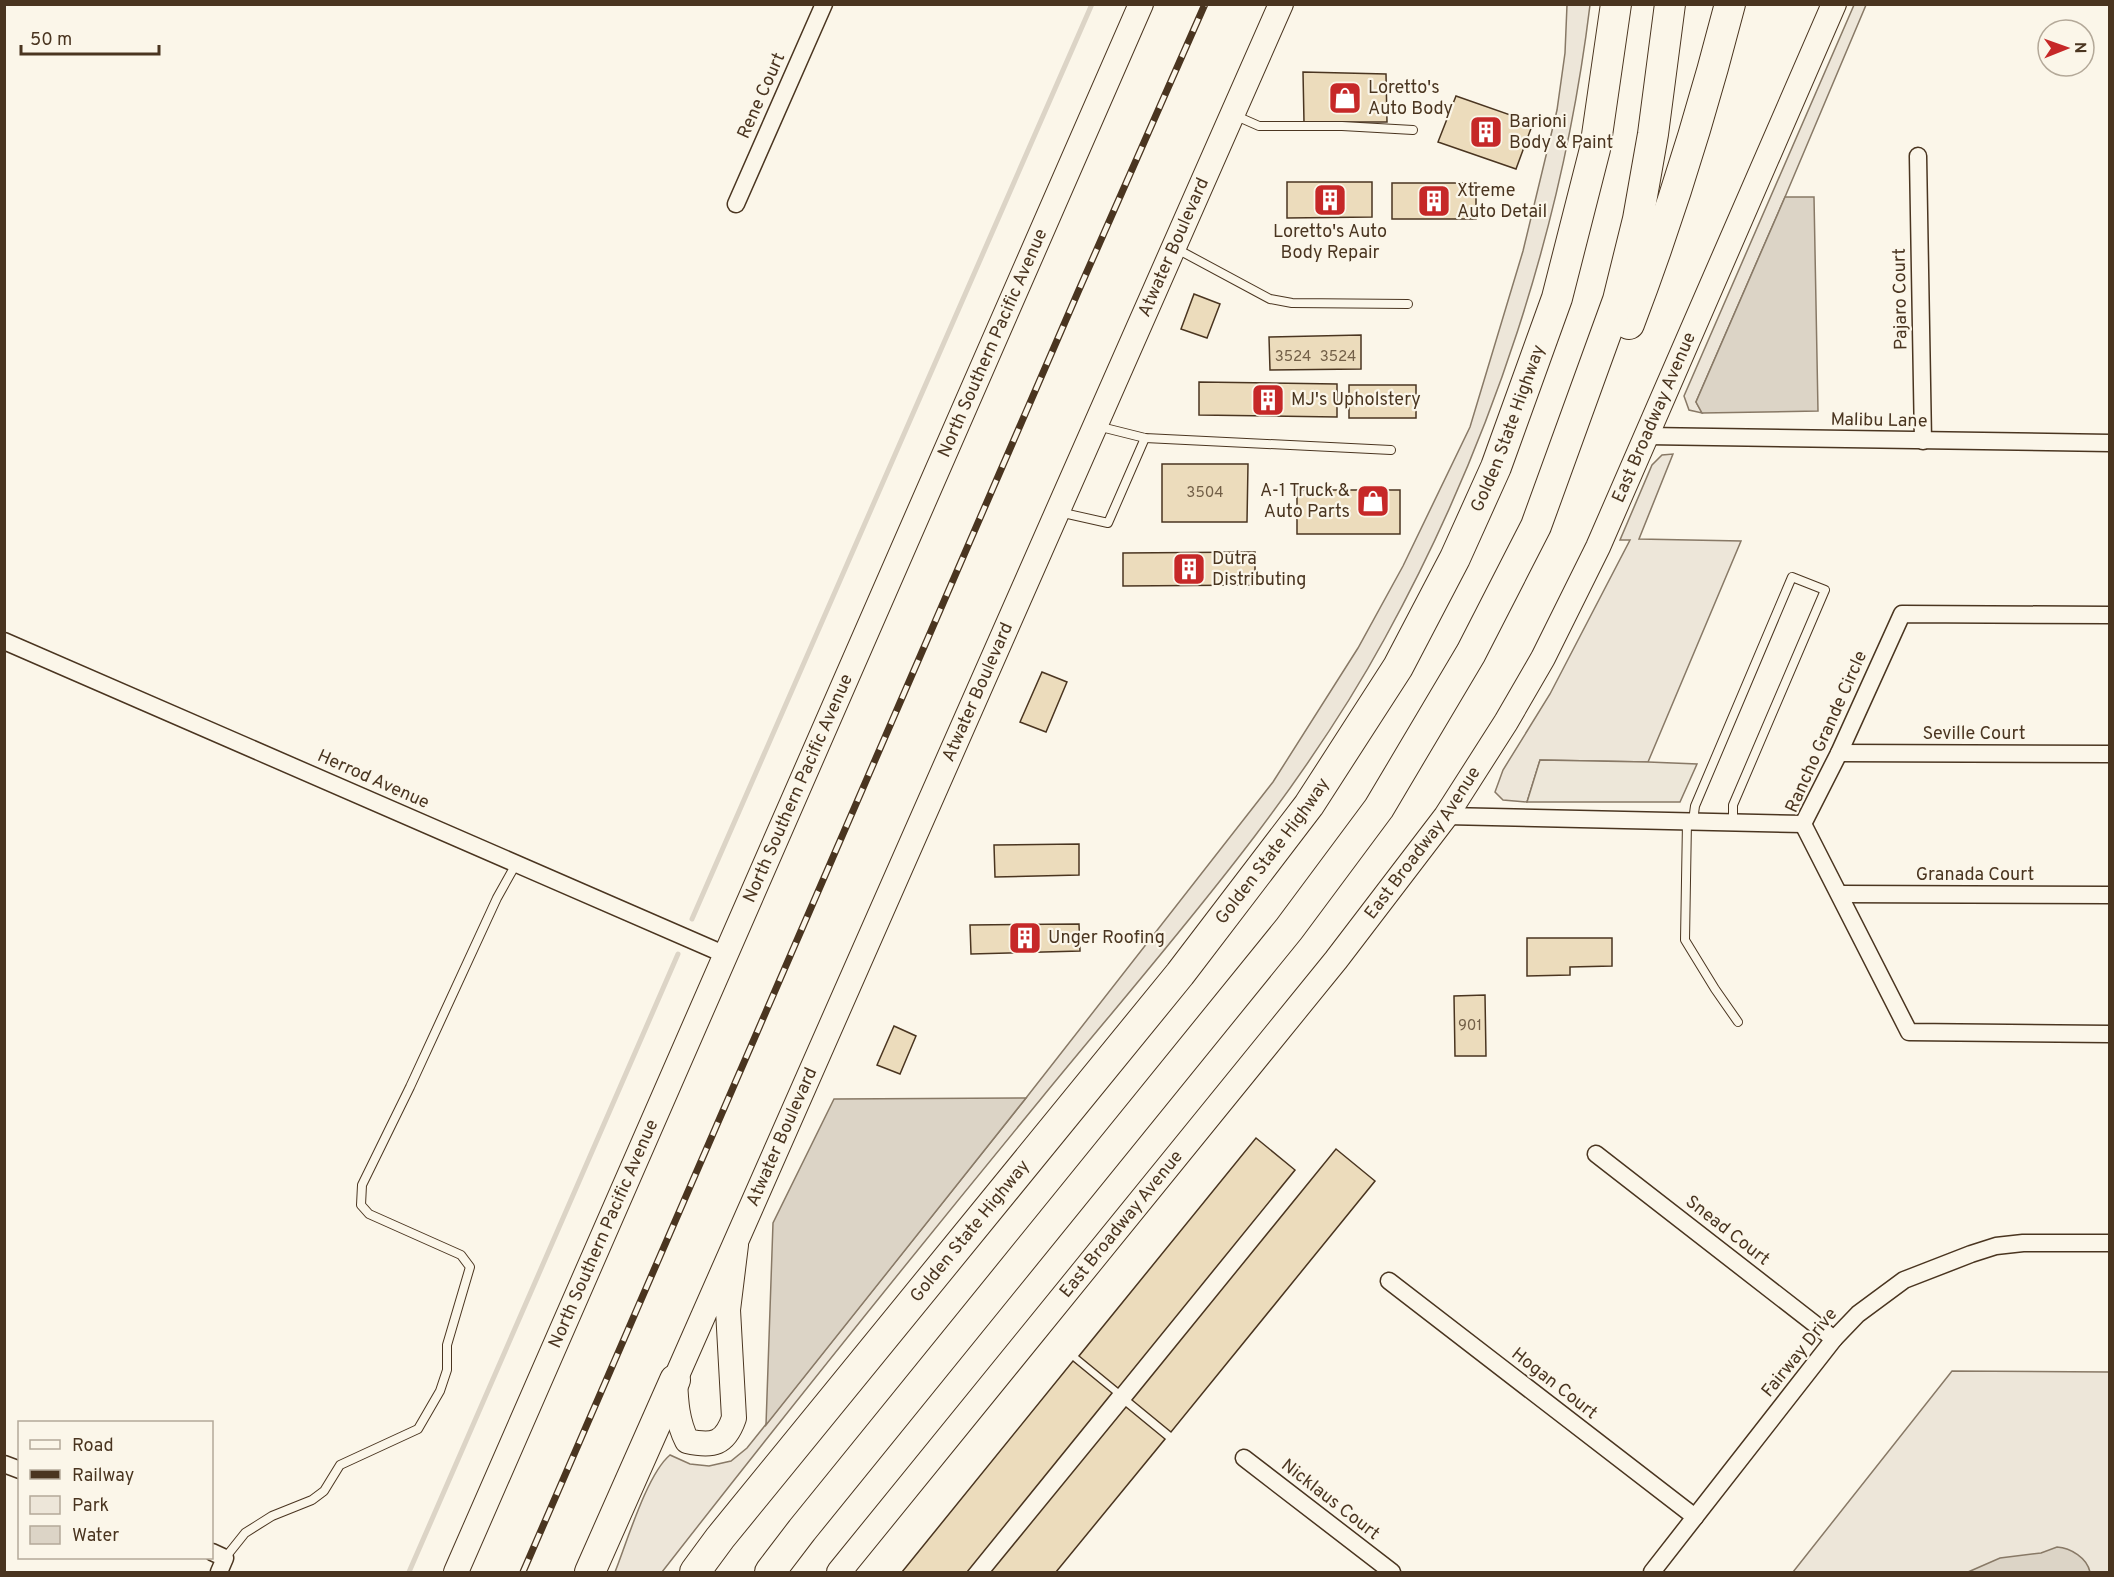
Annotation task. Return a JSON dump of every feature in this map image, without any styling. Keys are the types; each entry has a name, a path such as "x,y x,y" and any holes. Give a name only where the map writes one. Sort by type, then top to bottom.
{"highway":[{"name":"Golden State Highway","path":"695,1572 1180,974 1309,805 1398,667 1455,558 1497,467 1557,298 1594,149 1616,4"},
{"path":"1536,526 1618,300 1638,219 1653,134 1670,4"},
{"path":"770,1572 809,1520 1289,929 1379,808 1471,653 1536,526 1618,352 1650,269 1694,139 1730,4"},
{"path":"590,1572 675,1380"}],"main road":[{"name":"North Southern Pacific Avenue","path":"456,1572 1141,4"},
{"name":"Atwater Boulevard","path":"675,1380 1281,4"},
{"name":"East Broadway Avenue","path":"839,1572 1336,960 1446,816 1506,722 1543,658 1598,547 1834,4"},
{"path":"675,1380 677,1415 687,1441 704,1445 718,1441 729,1433 734,1418 728,1310 736,1245"}],"street":[{"name":"Rene Court","path":"735,204 824,4"},
{"name":"Pajaro Court","path":"1918,156 1923,441"},
{"name":"Malibu Lane","path":"1647,436 2109,443"},
{"name":"Rancho Grande Circle","path":"2109,615 1902,614 1839,753 1803,824 1909,1032 2109,1034"},
{"name":"Herrod Avenue","path":"4,641 726,955"},
{"name":"Seville Court","path":"1839,753 2109,754"},
{"path":"1446,816 1803,824"},
{"name":"Granada Court","path":"1840,894 2109,895"},
{"name":"Snead Court","path":"1596,1154 1834,1339"},
{"name":"Fairway Drive","path":"1652,1572 1834,1339 1858,1314 1882,1295 1904,1280 1996,1246 2023,1243 2109,1244"},
{"name":"Hogan Court","path":"1389,1281 1695,1517"},
{"name":"Nicklaus Court","path":"1244,1458 1392,1572"}],"lane":[{"path":"1233,114 1259,126 1342,126 1413,130"},
{"path":"1174,248 1270,299 1292,303 1408,304"},
{"path":"1096,426 1145,438 1391,450"},
{"path":"1059,512 1108,524 1145,438"},
{"path":"1732,822 1733,805 1825,590 1792,577 1690,821 1685,940 1738,1022"},
{"path":"218,1561 245,1533 272,1516 312,1500 324,1491 340,1465 418,1429 440,1391 447,1370 447,1345 470,1267 461,1255 369,1214 361,1205 362,1185 410,1088 497,897 516,864"}],"green space":[{"path":"1567,5 1590,5 1578,88 1562,170 1518,331 1490,410 1458,488 1385,638 1349,700 1309,761 1223,877 897,1276 662,1572 615,1572 646,1492 662,1464 670,1455 690,1464 709,1466 731,1461 747,1448 1026,1098 1273,782 1358,648 1403,566 1470,427 1523,251 1557,110 1565,53"},
{"path":"1854,5 1866,5 1696,402 1702,413 1689,410 1684,396"},
{"path":"1673,454 1639,539 1741,541 1648,762 1540,760 1527,802 1503,800 1495,792 1503,770 1550,694 1630,540 1620,540 1652,465 1662,455"},
{"path":"1952,1371 2109,1372 2109,1572 1793,1572"}],"shaded area":[{"path":"1540,760 1697,764 1680,802 1527,802"}],"water":[{"path":"1785,197 1814,197 1818,411 1702,413 1696,402"},
{"path":"1026,1098 766,1425 773,1223 834,1099"},
{"path":"2057,1547 2068,1549 2078,1555 2086,1562 2090,1572 1968,1572 2000,1558 2041,1553"}],"building":[{"name":"Loretto's Auto Body","path":"1303,72 1386,74 1387,122 1304,122"},
{"name":"Barioni Body & Paint","path":"1456,96 1533,123 1516,169 1438,142"},
{"name":"Loretto's Auto Body Repair","path":"1287,182 1372,182 1372,217 1287,218"},
{"name":"Xtreme Auto Detail","path":"1392,183 1476,183 1476,219 1392,219"},
{"path":"1194,294 1220,304 1207,338 1181,329"},
{"path":"1361,335 1361,369 1270,370 1269,337"},
{"name":"MJ's Upholstery","path":"1199,382 1337,384 1337,417 1199,415"},
{"path":"1349,385 1416,385 1416,418 1349,418"},
{"path":"1162,464 1248,464 1247,522 1162,522"},
{"path":"1297,490 1400,490 1400,534 1297,534"},
{"name":"Dutra Distributing","path":"1255,552 1255,585 1123,586 1123,553"},
{"path":"1042,672 1067,682 1046,732 1020,722"},
{"path":"1079,844 1079,875 995,877 994,845"},
{"name":"Unger Roofing","path":"1079,924 1080,951 971,954 970,925"},
{"path":"1527,938 1612,938 1612,966 1570,967 1570,975 1527,976"},
{"path":"1485,995 1486,1056 1455,1056 1454,996"},
{"path":"894,1026 916,1036 900,1074 877,1065"},
{"path":"1256,1138 1295,1170 1118,1388 1079,1356"},
{"path":"1336,1149 1375,1181 1171,1432 1132,1400"},
{"path":"1073,1361 1112,1393 967,1572 902,1572"},
{"path":"1126,1407 1165,1439 1056,1572 991,1572"}],"waterway":[{"path":"692,919 1092,4"},
{"path":"409,1572 678,954"}],"railway":[{"path":"523,1572 1205,4"}],"place":[{"name":"Loretto's Auto Body","path":"1345,98"},
{"name":"Barioni Body & Paint","path":"1486,132"},
{"name":"Loretto's Auto Body Repair","path":"1330,200"},
{"name":"Xtreme Auto Detail","path":"1434,201"},
{"name":"MJ's Upholstery","path":"1268,400"},
{"name":"A-1 Truck & Auto Parts","path":"1373,501"},
{"name":"Dutra Distributing","path":"1189,569"},
{"name":"Unger Roofing","path":"1025,938"}]}
